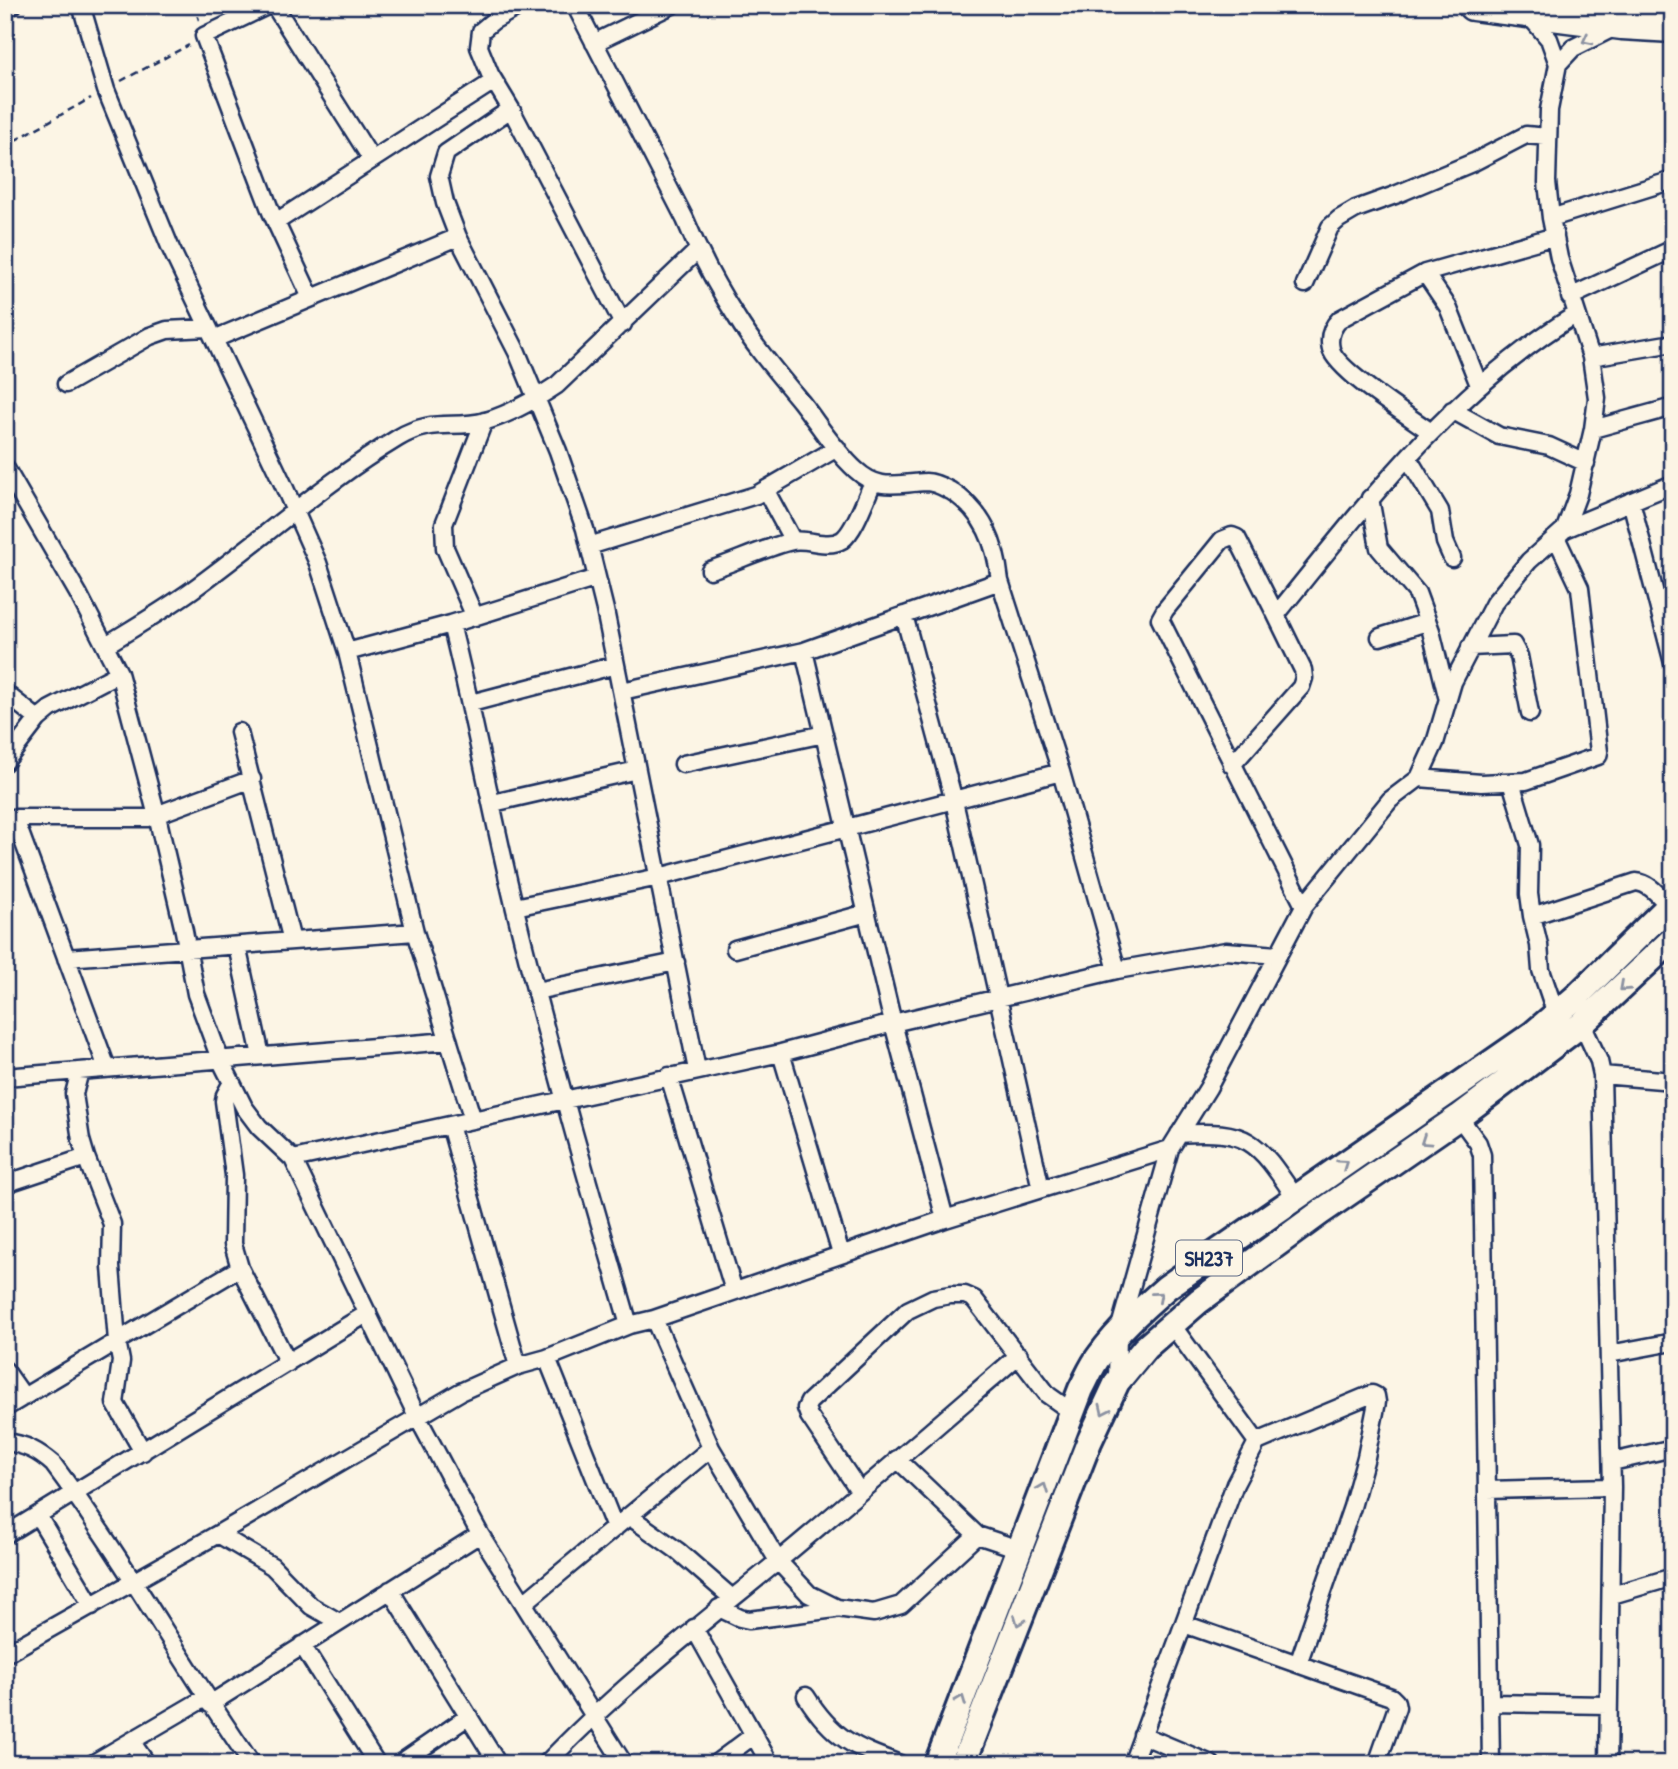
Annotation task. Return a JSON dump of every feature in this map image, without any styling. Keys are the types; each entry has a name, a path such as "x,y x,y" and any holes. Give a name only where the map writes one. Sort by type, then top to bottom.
{"highway":[{"path":"1473,5 1622,24 1673,27"}],"main road":[{"name":"SH237","path":"937,1764 1081,1389 1098,1357 1167,1287 1534,1032 1575,998 1671,904"},
{"name":"SH237","path":"963,1764 1089,1442 1117,1382 1145,1348 1199,1301 1321,1212 1460,1118 1582,1024 1673,939"}],"street":[{"path":"82,5 106,90 171,249 318,563 347,652 415,932 473,1120"},
{"path":"311,298 276,222 204,36 272,5 372,160"},
{"path":"522,5 481,31 479,47 494,81 623,324"},
{"path":"575,5 685,219 698,250 742,327 837,448 856,470 873,482 887,486 927,482 940,485 957,495 985,525 995,551 1000,581 1061,772 1117,970"},
{"path":"594,43 672,5"},
{"path":"1419,778 1481,783 1526,780 1593,759 1599,752 1580,588 1561,533 1578,494 1597,398 1591,357 1575,315 1551,218 1547,182 1549,110 1558,64 1549,39 1527,12"},
{"path":"1558,64 1582,41 1622,24"},
{"path":"276,222 494,81"},
{"path":"511,110 446,153 439,176 458,237 495,305 537,398 585,529 622,691 698,1070"},
{"path":"1305,284 1330,227 1339,219 1356,209 1474,162 1526,135 1548,137"},
{"path":"1551,218 1673,180"},
{"path":"1431,432 1342,366 1331,350 1331,330 1340,319 1424,274 1555,236"},
{"path":"66,384 150,336 167,330 211,333 311,298 458,237"},
{"path":"1570,297 1673,249"},
{"path":"106,645 193,589 295,510 407,433 433,424 484,421 537,398 579,366 698,250"},
{"path":"1424,274 1444,301 1456,325 1479,385"},
{"path":"1276,615 1370,498 1452,410 1545,333 1575,315"},
{"path":"1591,357 1673,343"},
{"path":"1593,429 1673,407"},
{"path":"1452,410 1499,436 1549,446 1586,463"},
{"path":"475,617 443,538 444,524 484,421"},
{"path":"589,546 766,491 837,448"},
{"path":"1408,458 1440,511 1445,542 1452,558"},
{"path":"5,467 106,645 119,673 157,816 196,994 219,1059 231,1084 259,1127 293,1159 417,1416 480,1534 624,1764"},
{"path":"710,570 793,541 833,544 840,541 852,526 873,482"},
{"path":"1117,1382 1118,1334 1170,1149 1208,1088 1304,906 1390,800 1419,778 1435,743 1453,682 1470,647 1494,603 1529,561 1561,533 1673,484"},
{"path":"766,491 793,541"},
{"path":"1370,498 1379,548 1417,593 1448,699"},
{"path":"1631,501 1673,663"},
{"path":"1232,765 1301,687 1304,678 1303,670 1237,538 1232,536 1222,540 1161,615 1162,626 1232,765 1304,906"},
{"path":"347,652 475,617 597,578"},
{"path":"622,691 804,651 1000,581"},
{"path":"904,615 954,801 1041,1189"},
{"path":"1380,636 1427,622"},
{"path":"451,624 536,991 629,1325"},
{"path":"1470,647 1513,645 1519,656 1530,713"},
{"path":"804,651 893,1023 946,1219"},
{"path":"471,703 616,665"},
{"path":"5,762 38,719 59,704 119,673"},
{"path":"5,693 38,719"},
{"path":"239,733 292,941"},
{"path":"683,764 824,734"},
{"path":"493,803 637,770"},
{"path":"515,907 659,877 1061,772"},
{"path":"107,1069 10,818 157,816 252,779"},
{"path":"1511,782 1530,845 1529,894 1532,916 1539,945 1541,970 1556,1014"},
{"path":"1532,916 1636,882 1649,886 1671,904"},
{"path":"735,949 867,913"},
{"path":"66,958 415,932"},
{"path":"237,946 261,1056"},
{"path":"293,1159 780,1053 893,1023 1117,970 1226,951 1278,955"},
{"path":"536,991 676,962"},
{"path":"1582,1024 1599,1061 1602,1075 1612,1462 1608,1764"},
{"path":"5,1077 449,1041"},
{"path":"780,1053 841,1254"},
{"path":"80,1071 74,1105 86,1157 112,1224 111,1267 121,1361 115,1403 143,1452"},
{"path":"1602,1075 1673,1081"},
{"path":"668,1076 734,1291"},
{"path":"231,1084 224,1101 234,1175 233,1244 240,1268 288,1363"},
{"path":"1460,1118 1478,1143 1482,1155 1491,1764"},
{"path":"450,1125 518,1366"},
{"path":"1179,1134 1231,1134 1250,1143 1268,1157 1295,1198"},
{"path":"5,1654 218,1534 417,1416 460,1392 518,1366 548,1358 629,1325 654,1319 946,1219 1170,1149"},
{"path":"5,1184 86,1157"},
{"path":"5,1408 240,1268"},
{"path":"860,1492 808,1416 809,1402 908,1310 933,1298 965,1295 982,1307 1048,1395 1072,1412"},
{"path":"5,1535 368,1313"},
{"path":"654,1319 711,1448 778,1561 809,1594 837,1608"},
{"path":"1172,1325 1256,1442"},
{"path":"1609,1354 1673,1342"},
{"path":"546,1764 595,1715 694,1628 778,1561 1020,1355"},
{"path":"548,1358 615,1528"},
{"path":"5,1370 24,1397"},
{"path":"1132,1764 1235,1484 1256,1442 1372,1394 1376,1396 1377,1402 1366,1457 1348,1519 1298,1664"},
{"path":"5,1442 20,1444 37,1451 53,1464 76,1494 207,1701 252,1764"},
{"path":"524,1604 711,1448"},
{"path":"1612,1462 1673,1448"},
{"path":"897,1459 977,1535 1019,1549"},
{"path":"1487,1490 1612,1487"},
{"path":"38,1516 92,1606"},
{"path":"629,1516 678,1551 740,1618 749,1620 837,1608 874,1613 901,1605 977,1535"},
{"path":"218,1534 272,1566 311,1606 339,1622"},
{"path":"92,1764 302,1645 480,1534"},
{"path":"1612,1595 1673,1577"},
{"path":"390,1590 498,1764"},
{"path":"1184,1624 1391,1696 1397,1707 1377,1764"},
{"path":"694,1628 770,1764"},
{"path":"302,1645 377,1764"},
{"path":"806,1696 827,1727 847,1742 900,1764"},
{"path":"1490,1703 1608,1705"},
{"path":"399,1764 468,1716"},
{"path":"715,1764 754,1735"},
{"path":"1142,1735 1211,1764"},
{"path":"131,1741 147,1764"}],"path":[{"path":"5,21 30,5"}]}
